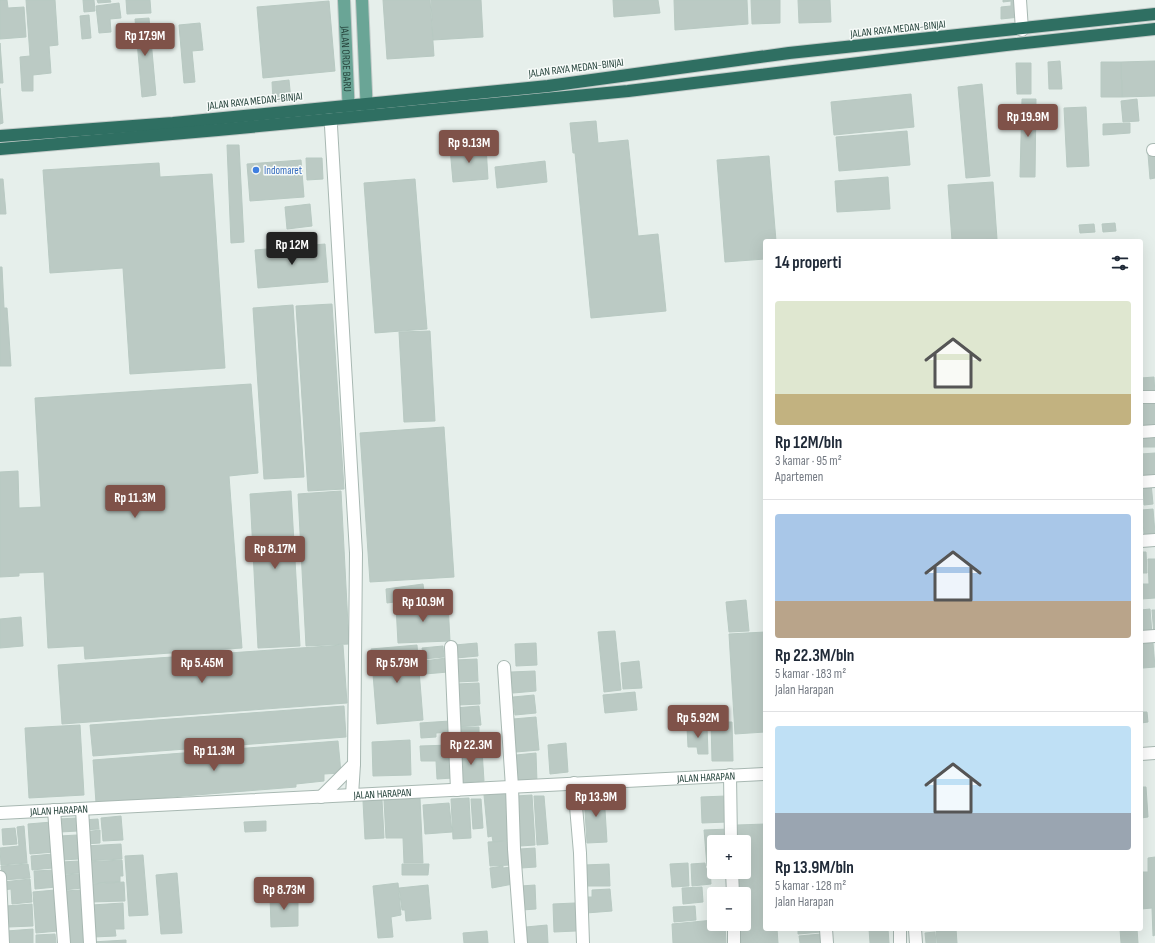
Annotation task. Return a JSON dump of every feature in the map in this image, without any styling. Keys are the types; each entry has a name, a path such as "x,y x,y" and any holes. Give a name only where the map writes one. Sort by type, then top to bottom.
{"highway":[{"name":"JALAN RAYA MEDAN-BINJAI","path":"0,136 165,123 548,86 789,53 1022,30 1155,14"},
{"path":"1038,28 1038,41"},
{"path":"0,149 349,118 628,91 1038,41 1155,29"}],"main road":[{"name":"JALAN ORDE BARU","path":"344,0 349,118"},
{"name":"JALAN ORDE BARU","path":"362,0 367,116"}],"street":[{"path":"1020,0 1022,30"},
{"path":"330,107 356,553 354,764 352,795"},
{"path":"1143,397 1155,396"},
{"path":"1143,432 1155,431"},
{"path":"1143,482 1155,481"},
{"path":"1143,541 1155,540"},
{"path":"1143,637 1155,636"},
{"path":"451,648 457,790"},
{"path":"504,667 512,787 514,849 521,943"},
{"path":"1143,754 1155,753"},
{"path":"321,797 354,764"},
{"name":"JALAN HARAPAN","path":"0,813 763,774"},
{"path":"730,775 731,835"},
{"path":"574,783 580,853 583,943"},
{"path":"82,809 90,943"},
{"path":"54,810 64,943"},
{"path":"0,877 3,943"},
{"path":"734,931 734,943"},
{"path":"826,931 827,943"},
{"path":"900,931 900,943"},
{"path":"915,931 916,943"}],"building":[{"path":"0,0 7,0 8,8 24,7 26,37 0,39"},
{"path":"26,0 55,0 58,45 49,46 51,73 33,75 33,91 22,91 20,57 30,56"},
{"path":"83,0 94,0 95,11 84,12"},
{"path":"97,0 110,0 111,2 98,3"},
{"path":"126,0 150,0 151,13 127,14"},
{"path":"383,0 430,0 434,56 387,59"},
{"path":"431,0 481,0 483,37 433,40"},
{"path":"613,0 658,0 660,13 614,17"},
{"path":"674,0 747,0 748,24 675,30"},
{"path":"751,0 780,0 780,23 752,24"},
{"path":"798,0 830,0 831,22 799,23"},
{"path":"1003,0 1018,0 1020,17 1001,19 1001,7 1011,6 1011,1 1003,2"},
{"path":"329,1 335,71 263,78 257,7"},
{"path":"119,3 121,18 110,19 111,32 99,33 96,6"},
{"path":"89,15 91,38 82,39 80,16"},
{"path":"149,18 156,95 142,97 135,19"},
{"path":"200,23 203,50 192,51 195,82 184,83 179,25"},
{"path":"0,43 3,83 0,83"},
{"path":"1060,61 1062,89 1049,89 1048,62"},
{"path":"1155,61 1155,96 1122,97 1121,62"},
{"path":"1101,62 1121,62 1122,97 1101,97"},
{"path":"1016,63 1031,63 1031,94 1017,94"},
{"path":"289,80 291,100 273,101 272,82"},
{"path":"982,84 990,176 966,178 958,87"},
{"path":"0,88 3,123 0,124"},
{"path":"911,94 914,127 834,135 831,102"},
{"path":"1022,99 1036,99 1035,177 1020,177"},
{"path":"1137,99 1139,121 1123,122 1121,101"},
{"path":"1086,107 1089,166 1067,167 1064,108"},
{"path":"596,121 598,143 628,140 638,236 658,234 666,311 591,318 575,153 573,153 570,123"},
{"path":"1130,123 1130,133 1103,135 1103,124"},
{"path":"907,131 910,165 839,171 836,137"},
{"path":"227,145 239,145 244,242 231,243"},
{"path":"486,146 488,179 453,182 450,148"},
{"path":"1155,153 1155,178 1150,179 1148,154"},
{"path":"769,156 776,239 763,239 763,259 725,262 717,160"},
{"path":"306,158 322,158 323,179 307,180"},
{"path":"301,160 304,197 250,201 247,164"},
{"path":"545,161 547,182 497,188 495,167"},
{"path":"159,163 160,177 212,174 225,368 130,374 123,268 50,273 43,170"},
{"path":"888,177 890,209 837,212 835,181"},
{"path":"0,179 3,179 6,214 0,214"},
{"path":"415,179 427,329 375,333 364,183"},
{"path":"993,182 997,239 952,239 948,185"},
{"path":"310,204 312,226 287,229 285,207"},
{"path":"1115,223 1116,231 1103,232 1102,224"},
{"path":"1094,224 1095,232 1080,233 1079,225"},
{"path":"325,244 328,282 258,288 255,250"},
{"path":"0,267 2,267 4,308 7,308 11,366 0,366"},
{"path":"332,304 344,489 308,491 296,306"},
{"path":"293,305 304,477 264,479 253,308"},
{"path":"430,331 435,421 404,422 399,332"},
{"path":"1154,377 1155,395 1143,396 1143,378"},
{"path":"251,384 258,473 229,476 242,648 85,659 84,646 48,648 44,572 19,573 19,576 0,577 0,472 18,471 19,508 41,507 35,398"},
{"path":"1155,402 1155,426 1143,427 1143,403"},
{"path":"444,427 454,577 370,582 360,433"},
{"path":"1155,435 1155,447 1143,447 1143,436"},
{"path":"1155,453 1155,478 1143,479 1143,454"},
{"path":"1151,483 1153,504 1144,505 1143,484"},
{"path":"291,491 300,646 258,648 250,494"},
{"path":"341,491 349,644 306,646 298,494"},
{"path":"1153,509 1155,533 1144,534 1143,510"},
{"path":"1143,552 1146,552 1147,573 1143,573"},
{"path":"1148,559 1155,559 1155,598 1143,599 1143,584 1149,584"},
{"path":"423,584 425,598 387,603 386,589"},
{"path":"746,600 749,631 729,632 726,602"},
{"path":"448,603 450,641 398,643 396,606"},
{"path":"1150,609 1152,634 1143,635 1143,610"},
{"path":"1152,610 1155,610 1155,635 1154,635"},
{"path":"21,617 23,646 0,648 0,619"},
{"path":"615,631 621,690 604,692 598,632"},
{"path":"763,632 763,732 735,734 729,634"},
{"path":"477,643 478,656 456,658 455,645"},
{"path":"536,643 537,665 516,666 515,644"},
{"path":"1153,643 1155,667 1143,668 1143,644"},
{"path":"343,645 347,703 62,724 58,665"},
{"path":"417,645 423,720 377,724 371,649"},
{"path":"443,646 444,657 424,659 422,648"},
{"path":"446,658 448,672 425,674 424,661"},
{"path":"477,659 478,681 457,682 456,660"},
{"path":"639,661 642,688 623,689 621,663"},
{"path":"535,671 536,691 513,693 511,672"},
{"path":"479,683 480,704 458,705 457,684"},
{"path":"635,692 637,710 605,713 603,695"},
{"path":"534,695 536,713 515,715 513,697"},
{"path":"344,706 346,737 93,756 90,725"},
{"path":"479,706 481,725 457,727 455,708"},
{"path":"1143,712 1147,712 1148,722 1143,723"},
{"path":"536,717 539,750 516,752 513,719"},
{"path":"450,721 450,732 436,733 436,737 421,738 420,723"},
{"path":"711,722 732,722 733,761 712,761"},
{"path":"80,725 84,795 29,798 25,728"},
{"path":"707,726 708,754 698,754 697,747 688,747 687,727"},
{"path":"457,727 479,727 479,739 458,739"},
{"path":"410,740 411,775 373,776 372,742"},
{"path":"338,741 341,773 324,774 324,781 296,784 296,787 96,803 93,760"},
{"path":"566,743 568,772 550,774 548,745"},
{"path":"451,745 453,778 437,779 436,761 421,761 420,746"},
{"path":"482,750 484,781 460,783 458,752"},
{"path":"536,753 537,782 517,783 516,755"},
{"path":"1143,787 1146,787 1148,817 1143,818"},
{"path":"509,793 513,840 493,842 492,836 488,837 484,795"},
{"path":"604,794 607,842 587,843 584,795"},
{"path":"532,795 535,845 520,846 516,796"},
{"path":"534,796 544,796 548,844 537,845"},
{"path":"726,796 727,822 702,823 701,797"},
{"path":"420,798 423,863 404,863 403,838 386,838 384,800"},
{"path":"469,798 471,838 453,839 451,799"},
{"path":"471,799 481,799 483,828 473,829"},
{"path":"382,800 384,838 365,839 363,801"},
{"path":"449,803 452,832 425,834 423,805"},
{"path":"121,816 123,840 103,841 101,818"},
{"path":"77,818 78,831 60,832 59,819"},
{"path":"98,819 99,829 84,830 83,820"},
{"path":"266,821 266,831 245,832 244,822"},
{"path":"52,822 55,852 30,854 28,824"},
{"path":"763,824 763,931 777,931 778,943 741,943 740,931 751,931 751,887 739,887 738,879 751,879 751,835 737,835 737,825"},
{"path":"24,826 27,863 1,865 0,848 19,846 17,827"},
{"path":"15,828 17,844 3,845 2,829"},
{"path":"729,829 729,835 707,835 707,866 704,830"},
{"path":"100,830 100,843 85,844 84,832"},
{"path":"77,835 79,859 62,860 60,836"},
{"path":"509,841 511,865 490,866 488,842"},
{"path":"121,844 122,859 85,861 85,846"},
{"path":"535,848 536,867 521,868 520,849"},
{"path":"53,854 53,868 32,870 31,856"},
{"path":"143,855 148,915 129,916 125,856"},
{"path":"1155,857 1155,935 1153,936 1152,908 1143,909 1143,872 1148,872 1148,858"},
{"path":"122,860 123,876 120,876 120,882 87,883 86,862"},
{"path":"79,861 80,873 63,874 62,862"},
{"path":"688,863 689,886 672,887 670,864"},
{"path":"705,863 707,869 707,879 711,879 711,884 692,886 691,864"},
{"path":"28,864 30,878 3,880 1,866"},
{"path":"402,864 429,864 428,875 402,875"},
{"path":"609,864 610,886 585,886 584,865"},
{"path":"503,866 503,868 511,867 513,884 492,888 490,868"},
{"path":"55,870 56,887 35,889 34,871"},
{"path":"177,873 182,933 161,934 156,875"},
{"path":"80,874 82,888 64,890 63,875"},
{"path":"30,879 32,902 12,904 11,889 3,890 3,882"},
{"path":"124,882 125,901 90,902 89,884"},
{"path":"398,883 401,915 391,917 393,937 378,938 373,886"},
{"path":"428,885 431,919 406,921 405,910 402,910 399,888"},
{"path":"535,885 536,909 522,910 521,886"},
{"path":"702,887 703,902 683,904 682,888"},
{"path":"610,889 612,911 586,913 585,897 592,897 592,890"},
{"path":"55,890 58,931 36,933 33,892"},
{"path":"81,890 84,943 67,943 64,891"},
{"path":"270,896 298,896 298,926 271,927"},
{"path":"123,903 124,929 115,929 116,936 93,937 92,905"},
{"path":"575,903 576,931 554,932 553,904"},
{"path":"32,904 33,926 8,927 6,906"},
{"path":"695,906 696,920 674,922 673,907"},
{"path":"707,921 707,931 725,931 726,943 673,943 672,924"},
{"path":"547,925 548,943 527,943 526,927"},
{"path":"33,929 33,943 7,943 7,931"},
{"path":"487,931 488,943 464,943 463,933"},
{"path":"798,931 821,931 821,932 798,934"},
{"path":"869,931 888,931 889,943 870,943"},
{"path":"936,931 956,931 957,943 937,943"},
{"path":"1120,931 1137,931 1138,943 1121,943"},
{"path":"935,932 936,943 926,943 925,933"},
{"path":"55,934 56,943 36,943 36,935"},
{"path":"821,934 821,943 800,943 799,936"},
{"path":"126,940 126,943 92,943 92,942"}],"place":[{"name":"Indomaret","path":"256,170"}]}
